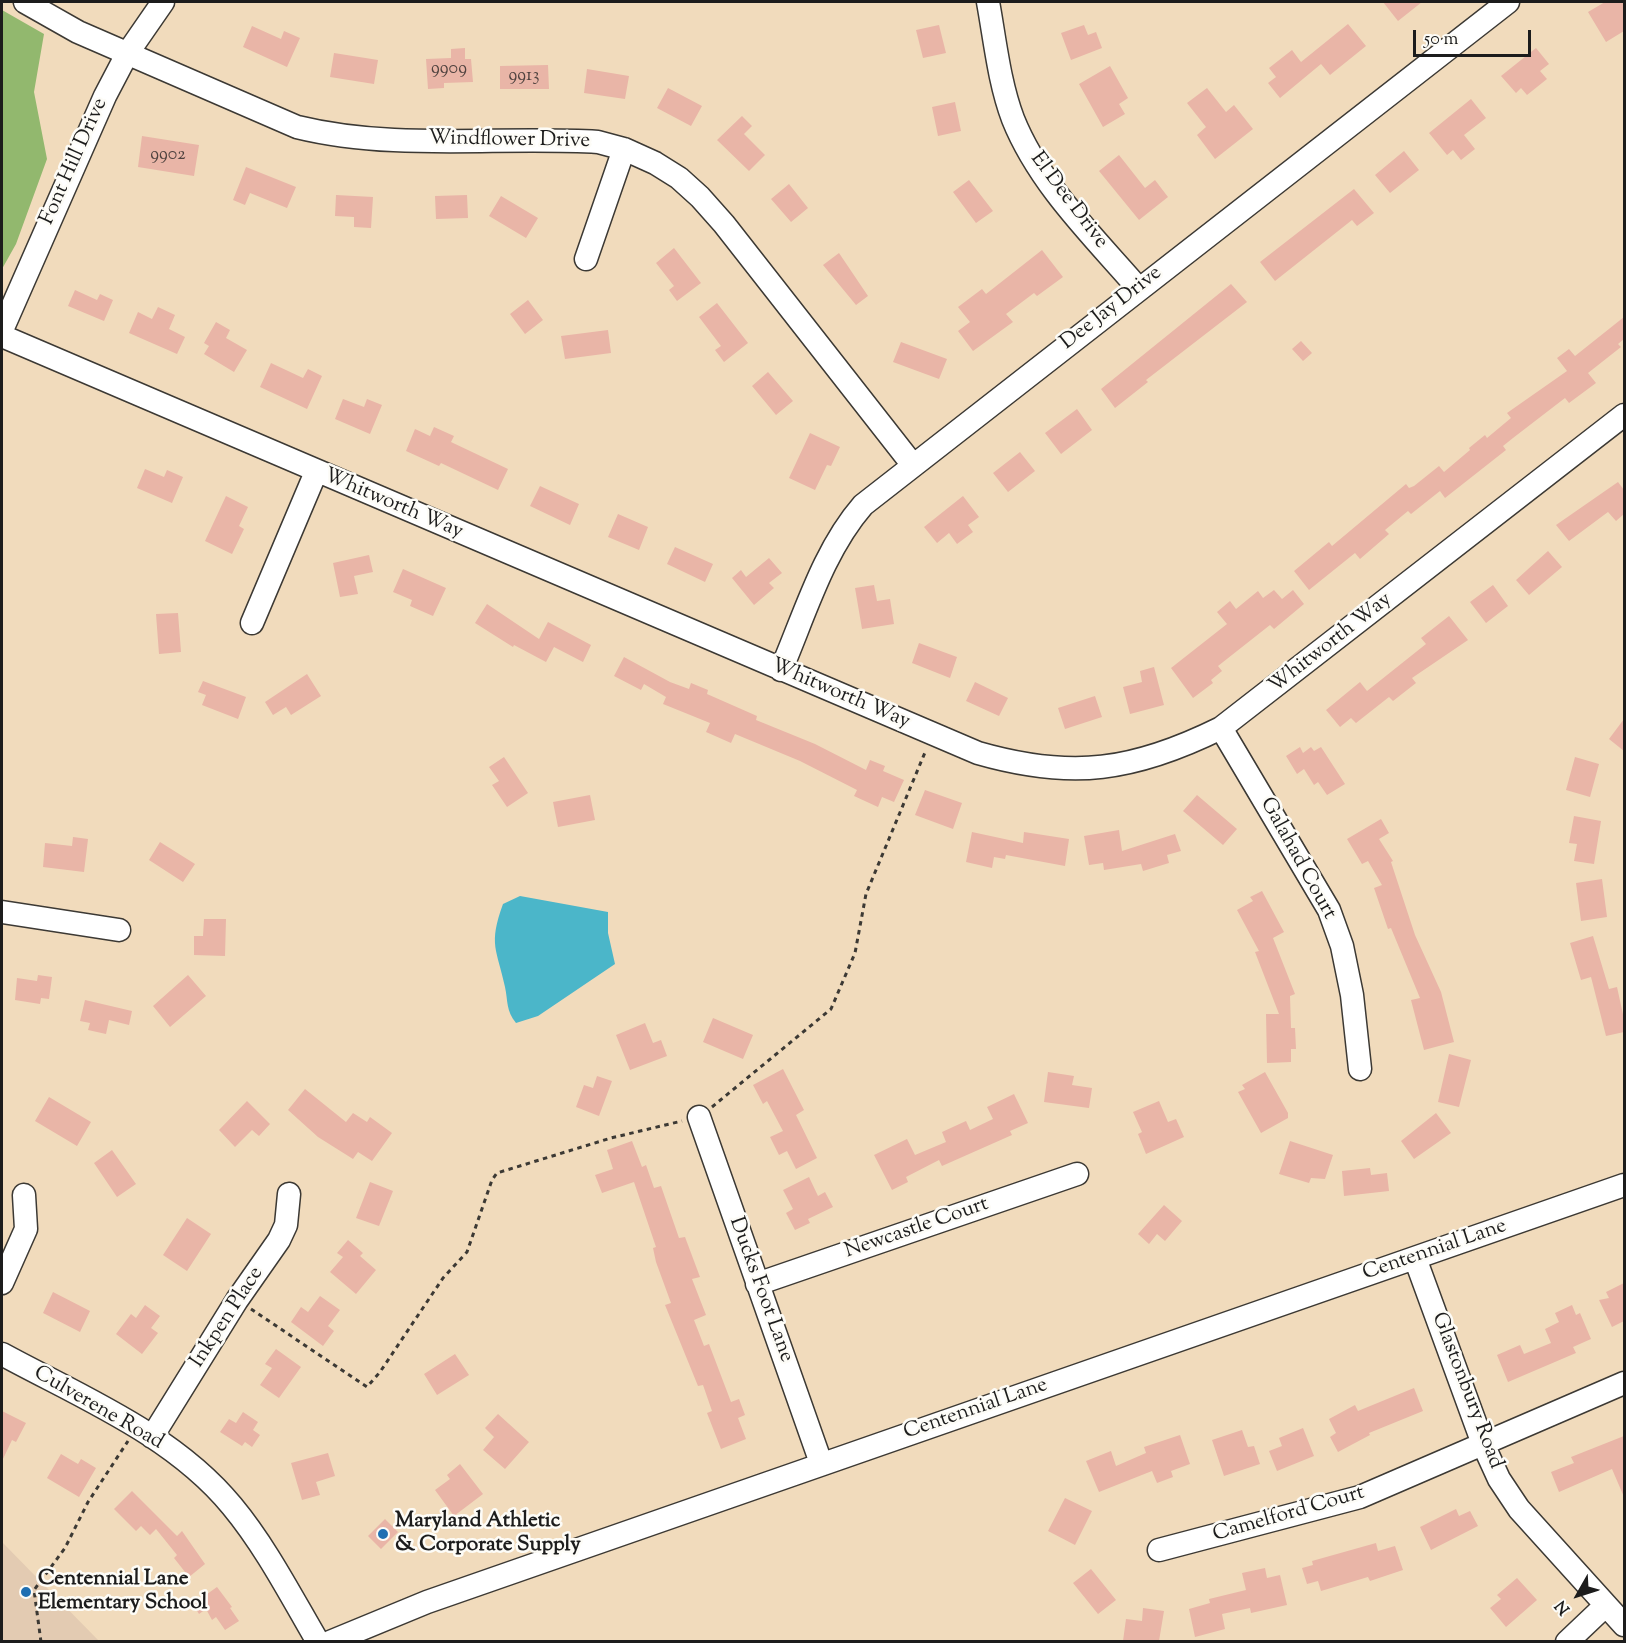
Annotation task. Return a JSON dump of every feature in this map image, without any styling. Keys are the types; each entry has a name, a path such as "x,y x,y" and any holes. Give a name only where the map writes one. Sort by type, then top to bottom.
{"street":[{"name":"Windflower Drive","path":"26,2 78,32 297,127 332,136 375,141 563,140 598,142 624,149 671,173 700,197 724,224 912,464"},
{"name":"Font Hill Drive","path":"2,330 105,96 127,54 163,2"},
{"name":"El Dee Drive","path":"988,2 1004,89 1013,118 1029,151 1046,179 1070,210 1138,288"},
{"name":"Dee Jay Drive","path":"781,670 834,547 846,525 863,505 912,464 1508,2"},
{"path":"586,259 624,149"},
{"name":"Whitworth Way","path":"2,336 978,753 1022,766 1063,769 1104,767 1144,760 1182,747 1221,728 1624,415"},
{"path":"252,623 316,472"},
{"name":"Galahad Court","path":"1221,728 1329,910 1342,946 1352,995 1360,1069"},
{"path":"2,912 119,930"},
{"name":"Ducks Foot Lane","path":"699,1117 821,1463"},
{"name":"Newcastle Court","path":"757,1284 1077,1174"},
{"name":"Centennial Lane","path":"330,1641 391,1614 1624,1185"},
{"name":"Inkpen Place","path":"145,1432 286,1226 289,1194"},
{"path":"2,1283 26,1229 24,1195"},
{"name":"Glastonbury Road","path":"1415,1258 1499,1479 1520,1509 1624,1625"},
{"name":"Culverene Road","path":"2,1354 145,1432 192,1467 232,1506 267,1557 318,1641"},
{"name":"Camelford Court","path":"1159,1550 1329,1508 1360,1497 1624,1383"},
{"path":"1567,1641 1606,1605"}],"path":[{"path":"237,1300 367,1387 380,1372 443,1278 467,1252 492,1180 497,1173 611,1138 699,1117 831,1009 845,981 855,953 866,894 933,734"},
{"path":"41,1641 34,1590 65,1548 88,1502 145,1432"}],"shaded area":[{"name":"Centennial Lane Elementary School","path":"2,1542 99,1641 2,1641"}],"green space":[{"path":"2,10 44,34 34,92 47,159 16,244 2,269"}],"water":[{"path":"520,896 608,912 608,933 615,964 538,1016 516,1023 509,1010 495,938 503,904"}],"building":[{"path":"1383,2 1422,2 1398,21"},
{"path":"1605,2 1624,2 1624,31 1606,42 1588,12"},
{"path":"1348,24 1366,46 1330,75 1321,64 1280,98 1268,83 1276,77 1269,68 1292,50 1301,62"},
{"path":"939,25 946,53 923,58 916,30"},
{"path":"1084,25 1088,35 1096,32 1102,48 1071,60 1061,33"},
{"path":"252,26 281,39 284,31 300,38 287,67 243,47"},
{"path":"465,48 465,59 471,59 473,82 444,83 444,88 428,89 426,59 451,58 451,49"},
{"path":"1536,48 1549,64 1540,71 1547,79 1527,95 1521,88 1516,93 1501,76"},
{"path":"334,53 378,60 374,84 330,77"},
{"path":"548,65 549,89 500,89 500,66"},
{"path":"1110,66 1128,98 1119,104 1125,114 1103,127 1079,84"},
{"path":"587,69 629,76 625,99 584,93"},
{"path":"668,88 702,106 691,126 657,108"},
{"path":"1207,88 1226,112 1234,105 1253,129 1215,159 1197,135 1206,127 1187,103"},
{"path":"1471,99 1486,118 1464,135 1475,149 1461,160 1453,150 1447,155 1429,133"},
{"path":"955,102 961,131 938,136 932,107"},
{"path":"742,116 752,126 744,134 765,155 749,171 717,140"},
{"path":"142,136 199,145 194,176 138,167"},
{"path":"1404,151 1419,170 1390,193 1375,175"},
{"path":"1119,155 1145,188 1155,180 1168,197 1139,220 1099,171"},
{"path":"246,167 296,187 287,208 250,193 245,205 233,200"},
{"path":"969,180 993,211 976,223 953,192"},
{"path":"789,184 808,208 791,222 771,199"},
{"path":"1354,189 1374,213 1357,226 1352,220 1275,281 1260,262"},
{"path":"336,195 373,197 371,228 354,227 354,217 335,216"},
{"path":"467,195 468,218 436,219 435,196"},
{"path":"501,196 538,218 526,238 489,216"},
{"path":"674,248 701,283 677,301 669,290 674,286 656,263"},
{"path":"1042,250 1063,277 1037,296 1034,293 1006,314 1013,322 973,351 958,331 970,322 958,307 982,289 986,294"},
{"path":"839,253 868,296 856,305 823,265"},
{"path":"1231,284 1247,302 1146,380 1148,382 1115,408 1101,389"},
{"path":"75,290 97,300 100,294 113,300 104,321 68,306"},
{"path":"528,300 543,320 525,334 510,314"},
{"path":"717,303 748,343 724,362 715,350 721,346 699,317"},
{"path":"158,307 175,315 169,329 185,337 177,354 129,333 138,312 152,319"},
{"path":"1624,317 1624,339 1618,344 1621,347 1588,373 1596,383 1569,403 1565,398 1503,446 1506,450 1445,498 1440,491 1411,514 1408,511 1385,530 1389,534 1360,559 1355,553 1309,590 1294,571 1329,542 1332,546 1406,484 1409,488 1414,486 1439,466 1444,472 1485,435 1487,438 1511,418 1507,413 1567,371 1557,358 1569,349 1575,356"},
{"path":"216,322 230,330 226,338 247,350 234,372 204,354 209,346 204,343"},
{"path":"608,330 611,353 565,359 561,336"},
{"path":"1301,341 1312,353 1303,361 1292,349"},
{"path":"901,342 947,359 939,379 893,362"},
{"path":"271,363 303,378 308,369 322,376 307,409 260,387"},
{"path":"768,372 793,401 776,415 752,386"},
{"path":"343,399 364,407 367,399 382,405 370,434 335,419"},
{"path":"1077,409 1092,430 1061,454 1045,433"},
{"path":"434,427 454,436 451,442 508,469 498,490 441,463 439,466 406,451 415,429 430,436"},
{"path":"810,433 840,447 831,466 827,465 815,490 789,478"},
{"path":"1020,452 1035,471 1008,492 993,473"},
{"path":"145,469 164,477 167,470 183,477 172,503 137,488"},
{"path":"1618,482 1624,490 1624,514 1616,521 1608,512 1569,541 1556,525"},
{"path":"540,486 579,504 570,525 530,506"},
{"path":"226,496 248,507 239,526 244,529 232,554 205,541"},
{"path":"963,496 979,517 968,525 973,532 957,544 949,533 937,543 924,527"},
{"path":"618,514 648,527 639,550 608,537"},
{"path":"675,547 713,564 705,582 667,564"},
{"path":"1548,551 1562,567 1529,595 1516,580"},
{"path":"369,555 373,572 354,576 358,594 340,597 333,563"},
{"path":"769,558 782,573 769,583 774,588 754,605 732,578 741,570 746,577"},
{"path":"403,569 446,588 433,616 410,606 412,600 393,592"},
{"path":"874,585 877,601 890,599 894,624 862,629 855,588"},
{"path":"1493,585 1508,606 1486,623 1470,602"},
{"path":"1274,590 1282,599 1293,590 1304,604 1274,629 1270,625 1218,666 1222,671 1211,680 1213,683 1193,698 1171,668 1227,624 1217,612 1230,601 1236,609 1258,591 1263,598"},
{"path":"487,604 539,639 548,622 591,645 583,662 554,647 546,662 514,645 513,647 475,623"},
{"path":"178,613 181,652 159,654 156,614"},
{"path":"1449,616 1468,640 1412,678 1416,683 1393,701 1389,697 1356,723 1351,718 1340,727 1326,710 1360,682 1367,691 1426,644 1421,638"},
{"path":"919,643 957,657 950,678 912,663"},
{"path":"624,657 670,682 689,689 691,683 708,690 707,694 757,716 756,720 815,744 866,770 870,760 885,766 883,771 904,780 894,802 882,797 878,807 854,796 857,790 800,761 735,734 731,743 706,732 710,723 663,704 666,697 644,684 641,690 614,676"},
{"path":"1154,667 1164,705 1130,714 1123,687 1142,682 1140,671"},
{"path":"307,674 321,696 291,715 286,707 273,715 265,702"},
{"path":"203,681 246,697 238,719 202,705 206,695 198,692"},
{"path":"975,682 1008,698 999,716 966,701"},
{"path":"1095,696 1102,717 1065,729 1058,708"},
{"path":"1624,719 1624,751 1609,739"},
{"path":"1300,747 1303,753 1311,747 1314,751 1321,747 1345,784 1327,795 1318,782 1314,785 1304,769 1297,774 1286,756"},
{"path":"504,757 528,793 507,807 492,785 499,781 489,767"},
{"path":"1575,757 1599,764 1590,797 1566,790"},
{"path":"925,790 962,803 953,829 915,815"},
{"path":"590,795 595,820 558,827 553,802"},
{"path":"1197,795 1237,829 1223,845 1183,811"},
{"path":"1574,816 1601,821 1594,864 1574,861 1577,844 1569,843"},
{"path":"1381,819 1389,833 1379,839 1393,861 1391,862 1415,935 1441,992 1454,1042 1424,1050 1411,1000 1420,998 1391,928 1388,929 1374,888 1382,885 1368,861 1362,864 1347,839"},
{"path":"1119,830 1122,851 1175,834 1181,851 1167,855 1169,863 1143,871 1141,864 1104,870 1103,863 1089,865 1084,836"},
{"path":"972,832 1023,843 1024,832 1069,839 1065,866 1006,855 1005,859 994,857 992,868 966,862"},
{"path":"73,837 88,839 84,872 43,867 45,843 72,846"},
{"path":"160,842 195,864 183,882 149,860"},
{"path":"1602,879 1607,917 1581,921 1576,883"},
{"path":"1262,891 1284,932 1273,938 1295,994 1290,996 1291,1028 1295,1028 1296,1049 1291,1049 1291,1062 1267,1063 1266,1014 1279,1014 1255,952 1259,951 1237,910 1253,901 1250,897"},
{"path":"204,919 226,919 225,956 194,955 194,936 203,936"},
{"path":"1593,936 1609,989 1617,987 1624,1019 1624,1032 1606,1036 1591,977 1581,980 1570,943"},
{"path":"38,975 52,977 49,999 41,998 40,1004 15,1000 17,978 37,981"},
{"path":"188,975 206,996 170,1027 153,1006"},
{"path":"85,1000 132,1011 129,1025 109,1020 106,1034 88,1030 90,1023 80,1021"},
{"path":"713,1018 753,1035 743,1059 703,1042"},
{"path":"645,1023 653,1043 661,1040 667,1056 630,1070 616,1035"},
{"path":"1449,1054 1471,1060 1459,1107 1438,1102"},
{"path":"783,1069 804,1110 796,1115 817,1158 796,1169 787,1151 779,1155 770,1137 783,1131 767,1101 763,1104 753,1085"},
{"path":"1048,1072 1074,1076 1072,1085 1092,1088 1089,1108 1044,1102"},
{"path":"1265,1072 1288,1113 1288,1118 1261,1133 1238,1092 1245,1089 1242,1085"},
{"path":"597,1076 612,1081 599,1116 576,1107 584,1085 593,1088"},
{"path":"305,1089 346,1122 353,1113 367,1122 370,1117 392,1133 372,1161 358,1152 353,1159 318,1137 288,1110"},
{"path":"1014,1094 1028,1123 1010,1131 1012,1135 942,1166 939,1160 906,1177 908,1182 892,1190 874,1155 907,1139 915,1155 946,1142 942,1132 966,1121 970,1130 993,1119 987,1107"},
{"path":"49,1097 91,1122 77,1146 35,1121"},
{"path":"247,1101 270,1124 259,1136 252,1130 235,1147 219,1130"},
{"path":"1159,1101 1168,1122 1176,1119 1184,1137 1146,1154 1138,1134 1142,1132 1133,1112"},
{"path":"1436,1113 1451,1133 1414,1159 1401,1141"},
{"path":"632,1141 642,1167 646,1165 654,1188 661,1186 679,1238 685,1237 700,1277 692,1279 706,1315 694,1320 704,1346 709,1344 731,1402 739,1399 745,1415 738,1418 746,1439 721,1449 707,1413 712,1411 703,1385 698,1386 665,1305 671,1303 656,1262 653,1248 656,1247 634,1182 602,1193 595,1175 613,1169 607,1150"},
{"path":"1290,1141 1333,1155 1325,1179 1311,1178 1309,1183 1279,1174"},
{"path":"112,1150 136,1184 117,1197 94,1163"},
{"path":"1370,1168 1371,1175 1387,1173 1389,1191 1344,1196 1342,1171"},
{"path":"809,1177 818,1196 825,1192 833,1207 808,1219 810,1223 795,1230 786,1213 793,1209 783,1190"},
{"path":"370,1182 393,1191 379,1226 356,1218"},
{"path":"1164,1205 1182,1221 1165,1241 1157,1234 1149,1244 1138,1234"},
{"path":"187,1218 211,1234 187,1271 163,1255"},
{"path":"348,1240 363,1253 360,1256 376,1270 356,1294 330,1272 343,1257 337,1253"},
{"path":"1624,1283 1624,1321 1612,1327 1599,1300 1609,1298 1606,1292"},
{"path":"53,1292 90,1311 80,1332 43,1313"},
{"path":"320,1296 340,1310 328,1326 334,1331 323,1346 291,1322 301,1307 308,1312"},
{"path":"145,1305 160,1316 151,1328 158,1333 142,1354 116,1334 131,1314 136,1318"},
{"path":"1572,1305 1576,1315 1580,1313 1591,1339 1573,1347 1576,1353 1508,1382 1497,1355 1520,1345 1524,1354 1551,1343 1545,1329 1559,1322 1555,1313"},
{"path":"276,1349 301,1367 279,1398 260,1385 272,1368 265,1364"},
{"path":"455,1354 469,1375 437,1395 424,1374"},
{"path":"1414,1388 1423,1411 1369,1433 1370,1435 1338,1452 1330,1437 1336,1433 1329,1419 1355,1405 1358,1411"},
{"path":"2,1411 26,1423 16,1442 12,1440 2,1461"},
{"path":"243,1412 258,1422 253,1430 260,1435 252,1447 245,1442 242,1446 220,1432 229,1419 236,1423"},
{"path":"498,1414 529,1442 505,1469 483,1450 494,1437 485,1428"},
{"path":"1303,1428 1314,1456 1277,1471 1269,1451 1282,1446 1279,1438"},
{"path":"1242,1430 1248,1447 1254,1446 1260,1464 1224,1476 1212,1440"},
{"path":"1180,1435 1190,1464 1171,1471 1173,1477 1157,1483 1152,1471 1099,1492 1086,1461 1111,1451 1116,1466 1146,1453 1144,1447"},
{"path":"1624,1436 1624,1497 1612,1469 1559,1492 1551,1472 1574,1463 1571,1457"},
{"path":"328,1453 335,1476 316,1482 320,1495 302,1500 291,1463"},
{"path":"61,1454 78,1464 81,1459 96,1468 79,1497 47,1478"},
{"path":"460,1464 483,1494 454,1516 435,1490 450,1479 447,1475"},
{"path":"132,1491 177,1536 182,1531 205,1564 189,1577 174,1558 177,1555 156,1529 150,1535 141,1526 136,1531 114,1509"},
{"path":"1065,1498 1092,1511 1075,1545 1048,1531"},
{"path":"1456,1509 1459,1516 1470,1511 1478,1526 1431,1550 1420,1527"},
{"name":"Maryland Athletic & Corporate Supply","path":"385,1519 398,1532 381,1549 368,1536"},
{"path":"1376,1543 1378,1551 1395,1546 1403,1570 1370,1581 1368,1577 1321,1591 1318,1581 1307,1584 1302,1568 1313,1565 1312,1561"},
{"path":"1265,1568 1267,1578 1280,1575 1287,1605 1251,1613 1250,1608 1222,1614 1225,1629 1195,1637 1189,1609 1210,1603 1209,1599 1246,1590 1242,1573"},
{"path":"1091,1569 1116,1600 1098,1614 1073,1583"},
{"path":"1517,1578 1537,1600 1506,1627 1490,1608 1501,1599 1497,1595"},
{"path":"217,1587 239,1621 225,1630 216,1617 212,1620 206,1609 199,1614 193,1604"},
{"path":"1143,1608 1164,1611 1159,1641 1123,1641 1126,1619 1142,1621"}],"place":[{"name":"Maryland Athletic & Corporate Supply","path":"383,1534"},
{"name":"Centennial Lane Elementary School","path":"26,1592"}]}
